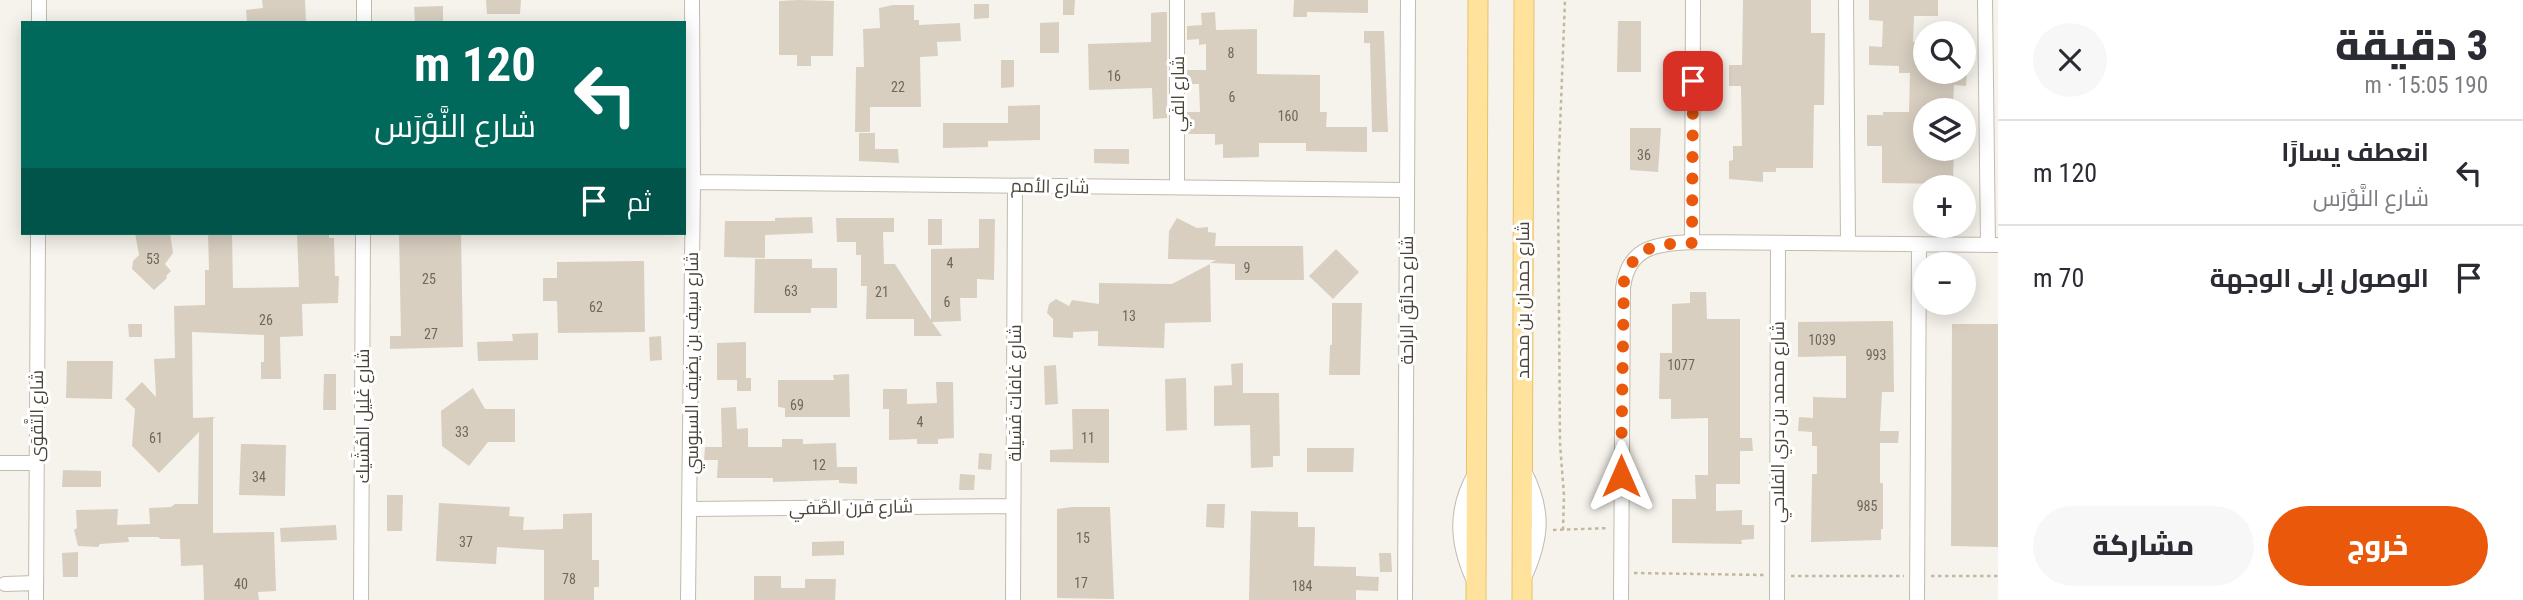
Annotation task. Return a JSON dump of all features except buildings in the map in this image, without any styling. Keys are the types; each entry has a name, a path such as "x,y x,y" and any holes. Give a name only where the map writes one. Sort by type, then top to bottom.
{"main road":[{"path":"1476,593 1478,0"},
{"name":"شارع حمدان بن محمد","path":"1522,592 1524,0"}],"street":[{"path":"39,21 40,0"},
{"path":"364,0 364,21"},
{"name":"شارع سيف بن يضيف السبوسي","path":"688,600 692,0"},
{"name":"شارع الفَي","path":"1177,0 1177,187"},
{"name":"شارع حدائق الراحة","path":"1405,600 1408,0"},
{"path":"1692,243 1693,0"},
{"path":"1846,0 1848,243"},
{"path":"1621,600 1624,278 1633,261 1651,247 1692,243 1993,245 1985,0"},
{"name":"شارع الأمم","path":"692,182 1407,190"},
{"name":"شارع غافات فَسَيلة","path":"1013,600 1016,186"},
{"name":"شارع التَّقوَى","path":"36,600 38,235"},
{"name":"شارع غَلِيل المُشَيك","path":"360,600 363,235"},
{"name":"شارع محمد بن دري الفلاحي","path":"1777,600 1778,243"},
{"path":"1917,600 1919,244"},
{"path":"0,463 36,463"},
{"path":"1522,467 1536,500 1539,531 1522,592"},
{"name":"شارع قرن الصَّفي","path":"690,509 1013,506"},
{"path":"5,583 36,583"}],"path":[{"path":"1563,530 1564,495 1559,444 1558,180 1565,0"},
{"path":"1539,531 1621,527"},
{"path":"1632,573 1998,576"}],"route":[{"path":"1621,476 1624,278 1628,267 1638,255 1651,247 1658,244 1692,243 1693,81"}]}
